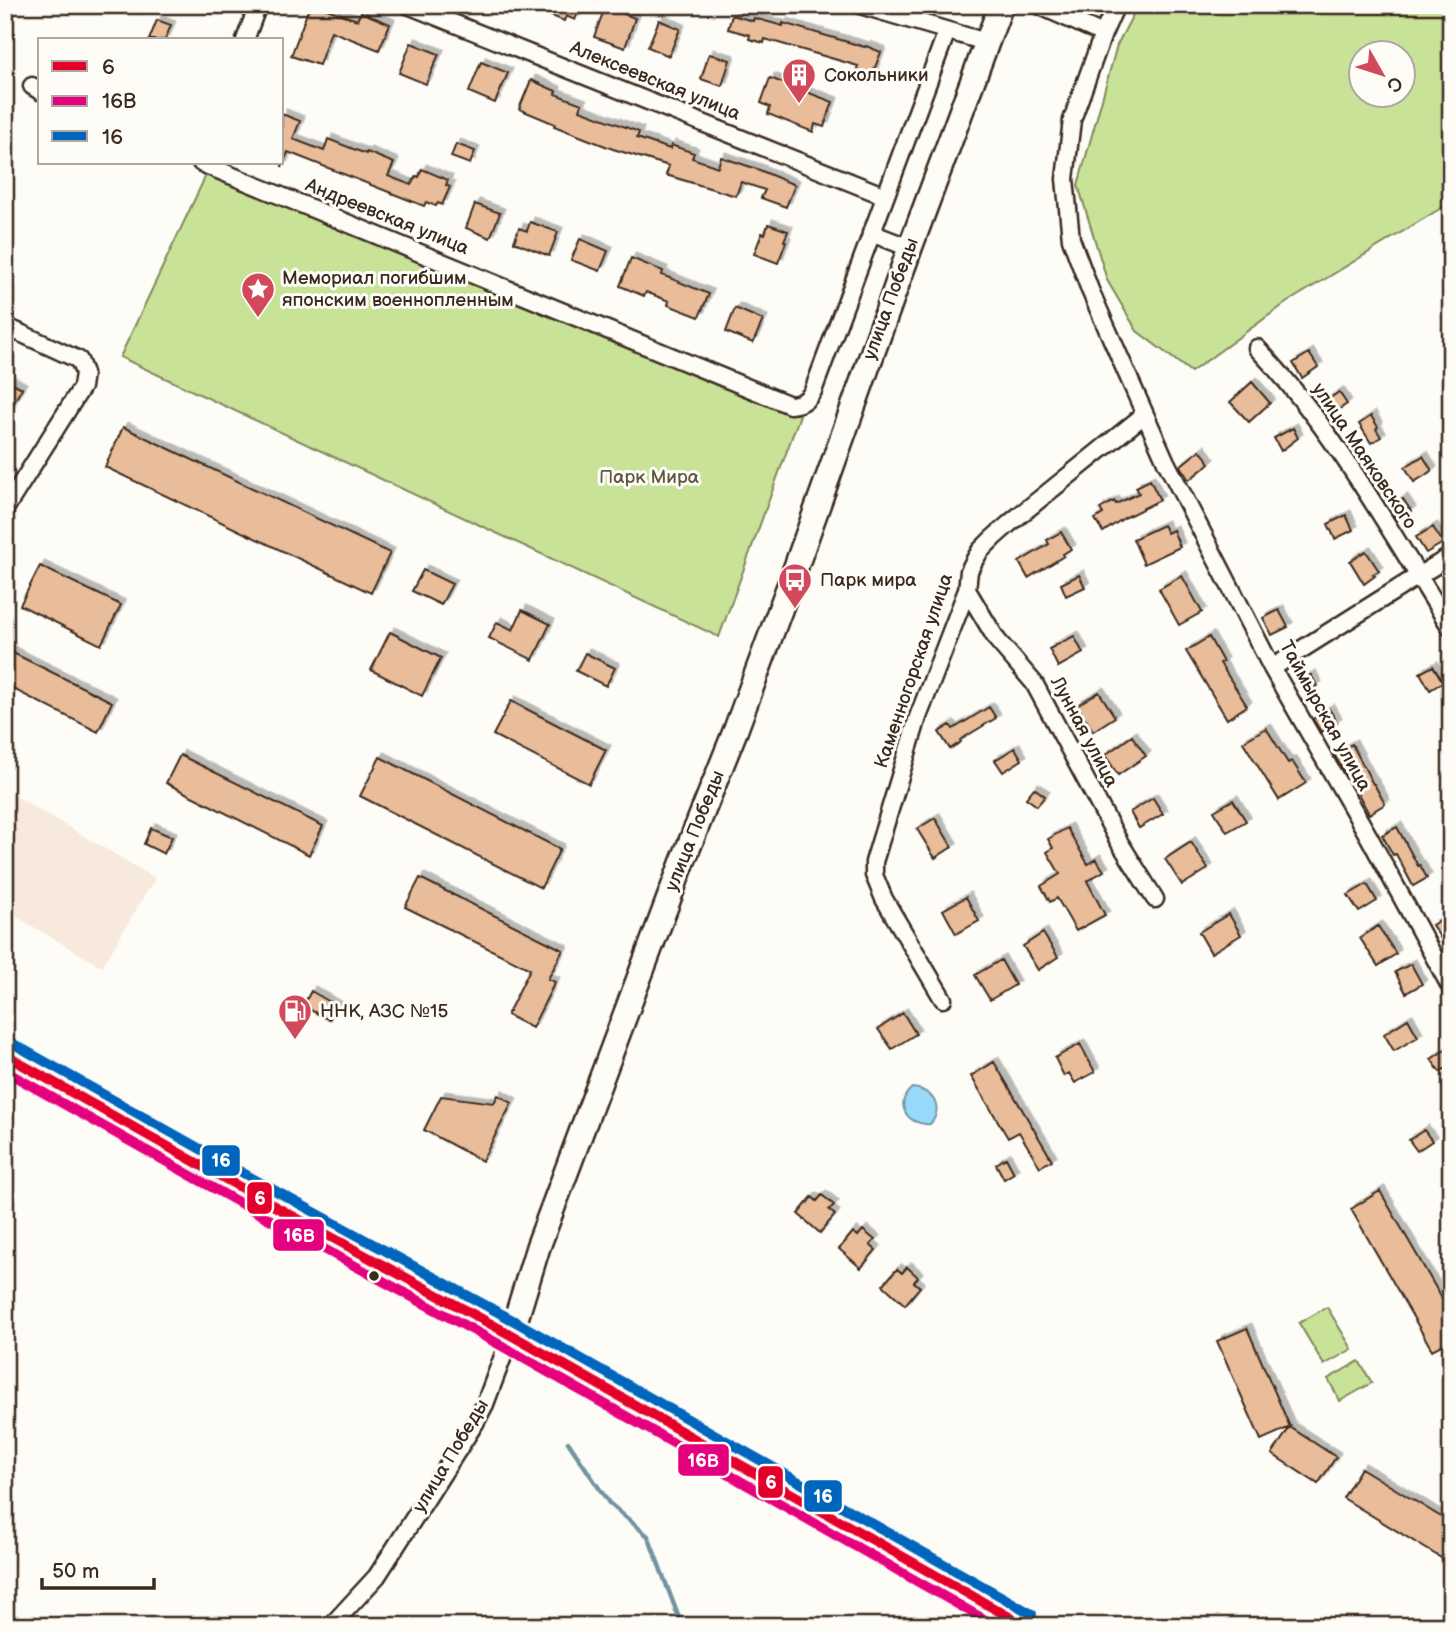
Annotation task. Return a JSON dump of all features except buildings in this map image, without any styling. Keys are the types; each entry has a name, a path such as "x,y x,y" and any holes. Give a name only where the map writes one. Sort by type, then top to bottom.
{"street":[{"path":"246,38 258,5"},
{"name":"Алексеевская улица","path":"408,5 885,196"},
{"path":"860,5 986,42"},
{"name":"улица Победы","path":"331,1626 376,1576 485,1404 511,1335 538,1247 683,861 736,729 910,247 1001,5"},
{"path":"1038,5 1103,34"},
{"name":"Таймырская улица","path":"1116,5 1072,120 1065,179 1071,239 1090,290 1167,462 1272,668 1451,988"},
{"path":"910,247 871,233 947,31"},
{"name":"Андреевская улица","path":"203,164 790,405 808,399 813,391 871,233"},
{"path":"5,326 79,360 84,373 82,387 5,509"},
{"name":"улица Маяковского","path":"1257,348 1290,384 1350,466 1451,628"},
{"name":"Каменногорская улица","path":"943,999 884,899 874,875 874,862 918,718 967,590 969,571 980,551 1010,523 1144,415"},
{"path":"1272,668 1451,556"},
{"name":"Лунная улица","path":"967,590 997,640 1034,682 1118,841 1155,898"},
{"path":"5,1055 511,1335 1025,1626"}],"shaded area":[{"path":"5,790 155,878 102,967 5,910"}],"green space":[{"path":"1138,5 1451,5 1451,202 1286,303 1191,372 1137,331 1107,280 1078,185 1117,45"},
{"name":"Парк Мира","path":"207,173 800,415 719,637 120,357"},
{"path":"1327,1307 1352,1349 1324,1365 1299,1323"},
{"path":"1359,1361 1372,1383 1340,1401 1328,1379"}],"water":[{"path":"912,1088 925,1092 934,1100 936,1112 930,1124 915,1121 906,1113 904,1101"}],"waterway":[{"path":"568,1442 609,1503 648,1536 682,1626"}],"transit line":[{"name":"16","path":"12,1043 518,1323 1032,1614"},
{"name":"6","path":"5,1055 511,1335 1025,1626"},
{"name":"16В","path":"5,1071 504,1347 996,1626"}],"place":[{"name":"Сокольники","path":"799,105"},
{"name":"Мемориал погибшим японским военнопленным","path":"258,319"},
{"name":"Парк мира","path":"795,610"},
{"name":"ННК, АЗС №15","path":"295,1041"}]}
